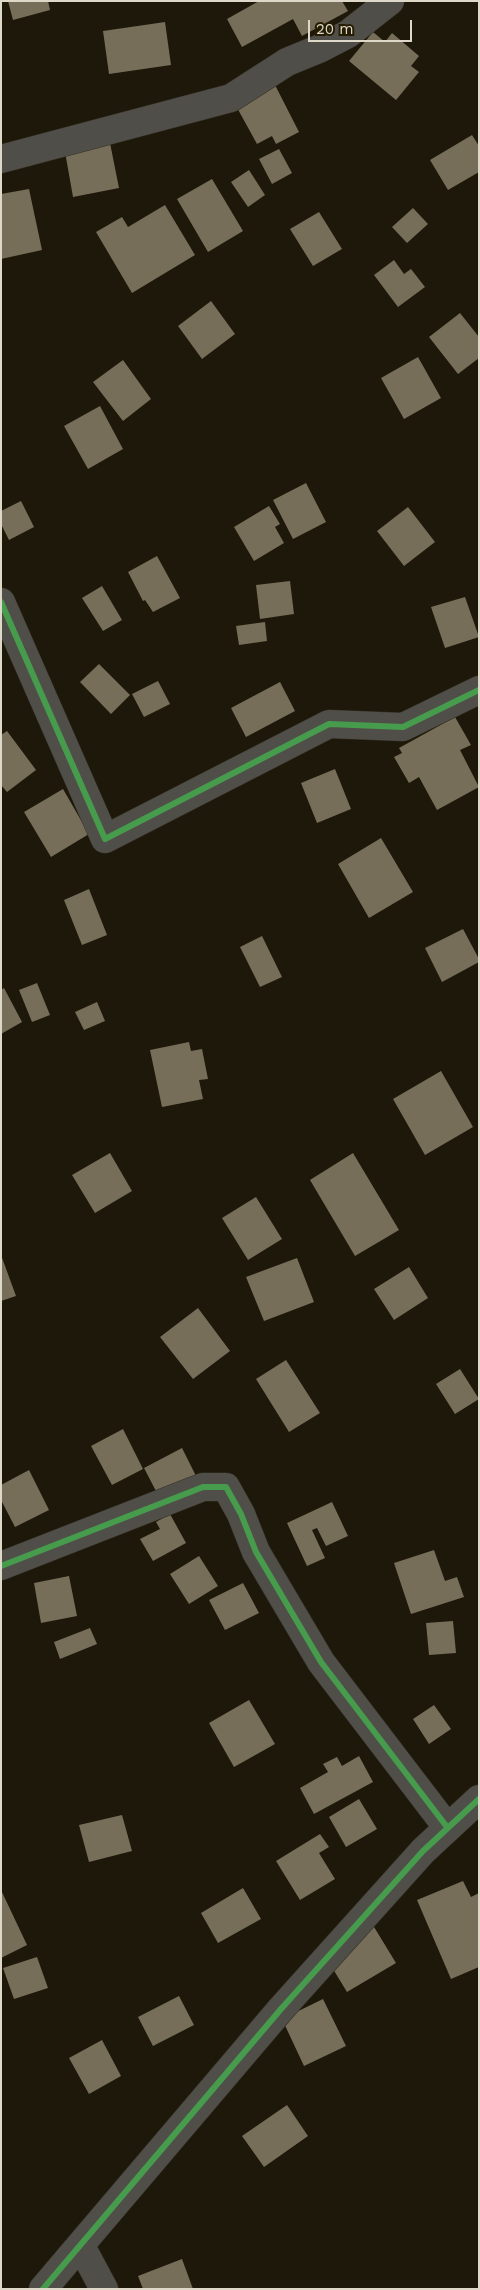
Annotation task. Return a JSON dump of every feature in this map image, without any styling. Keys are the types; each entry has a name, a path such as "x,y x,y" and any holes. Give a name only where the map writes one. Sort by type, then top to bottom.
{"street":[{"path":"1,159 231,98 288,62 348,34 390,1"},
{"path":"1,602 105,839 329,724 403,727 479,690"},
{"path":"1,1566 202,1487 226,1487 241,1514 256,1552 321,1662 447,1827"},
{"path":"43,2289 281,2009 422,1850 479,1799"},
{"path":"81,2246 104,2289"}],"building":[{"path":"8,1 48,1 50,10 13,20"},
{"path":"259,1 342,1 348,11 302,36 293,19 242,47 227,19"},
{"path":"165,22 171,65 109,74 103,31"},
{"path":"373,32 385,42 392,33 419,56 411,66 419,72 396,100 349,61"},
{"path":"274,83 299,132 276,144 272,136 257,144 235,104"},
{"path":"472,135 479,146 479,172 448,190 430,160"},
{"path":"110,143 119,188 73,197 65,152"},
{"path":"279,149 292,173 272,184 259,159"},
{"path":"249,170 265,195 248,207 231,182"},
{"path":"212,179 243,231 208,252 177,199"},
{"path":"29,189 42,250 1,259 1,194"},
{"path":"165,205 195,255 132,293 96,232 122,217 128,227"},
{"path":"413,208 428,224 407,243 392,227"},
{"path":"319,212 342,249 313,266 290,229"},
{"path":"394,260 404,274 411,269 425,287 398,307 374,275"},
{"path":"211,301 235,334 202,359 178,326"},
{"path":"460,313 479,337 479,358 458,374 429,337"},
{"path":"418,357 441,398 404,419 381,378"},
{"path":"123,360 151,399 123,421 93,382"},
{"path":"100,406 123,449 88,469 64,426"},
{"path":"306,483 326,522 293,539 273,500"},
{"path":"21,501 34,527 9,540 1,524 1,511"},
{"path":"269,506 280,524 275,527 284,543 254,561 234,527"},
{"path":"408,507 435,542 404,566 377,531"},
{"path":"157,556 180,598 153,612 145,600 143,601 128,572"},
{"path":"290,581 294,614 260,619 256,585"},
{"path":"102,586 122,620 103,631 82,598"},
{"path":"465,597 479,637 445,648 431,607"},
{"path":"265,622 267,641 239,645 236,626"},
{"path":"99,664 130,695 111,714 80,682"},
{"path":"158,681 170,704 144,717 132,694"},
{"path":"280,682 295,711 246,737 231,708"},
{"path":"455,717 471,745 460,750 479,787 437,810 419,777 409,783 394,757 402,753 399,748"},
{"path":"7,731 36,770 7,792 1,785 1,735"},
{"path":"335,769 351,809 317,823 301,783"},
{"path":"63,789 89,834 51,857 24,812"},
{"path":"381,838 413,892 369,918 338,864"},
{"path":"89,889 107,935 82,945 64,900"},
{"path":"463,929 479,962 442,982 425,948"},
{"path":"262,936 282,977 260,987 240,947"},
{"path":"37,983 50,1015 32,1022 19,990"},
{"path":"4,988 22,1022 1,1034 1,990"},
{"path":"97,1002 105,1021 84,1030 75,1012"},
{"path":"189,1042 191,1051 202,1049 208,1079 199,1080 203,1099 162,1107 150,1050"},
{"path":"441,1071 473,1127 425,1155 393,1099"},
{"path":"110,1153 132,1191 95,1213 72,1175"},
{"path":"353,1153 399,1230 355,1256 310,1180"},
{"path":"256,1197 282,1239 248,1260 222,1218"},
{"path":"1,1255 16,1296 1,1301"},
{"path":"297,1258 314,1302 264,1321 246,1277"},
{"path":"409,1267 428,1298 394,1320 374,1289"},
{"path":"198,1308 230,1351 193,1379 160,1337"},
{"path":"286,1360 320,1413 289,1432 256,1379"},
{"path":"460,1369 479,1399 455,1414 436,1384"},
{"path":"123,1429 143,1469 112,1485 91,1446"},
{"path":"182,1448 196,1476 158,1495 144,1468"},
{"path":"29,1470 49,1510 15,1527 1,1500 1,1485"},
{"path":"332,1502 348,1536 326,1546 317,1528 312,1530 325,1558 307,1566 287,1523"},
{"path":"170,1514 186,1543 153,1561 140,1539 160,1529 156,1522"},
{"path":"434,1550 445,1581 457,1577 464,1597 411,1614 394,1563"},
{"path":"199,1556 218,1586 189,1604 170,1574"},
{"path":"69,1576 77,1616 41,1623 34,1583"},
{"path":"243,1583 259,1613 225,1630 209,1600"},
{"path":"453,1621 456,1653 429,1655 426,1623"},
{"path":"90,1628 97,1644 60,1659 54,1642"},
{"path":"249,1700 275,1744 234,1767 209,1723"},
{"path":"434,1705 451,1729 429,1744 413,1719"},
{"path":"359,1756 373,1782 314,1814 300,1788 328,1772 323,1764 337,1757 342,1766"},
{"path":"359,1799 377,1829 346,1847 329,1817"},
{"path":"122,1815 132,1851 89,1862 79,1825"},
{"path":"320,1834 329,1847 319,1853 335,1879 300,1900 276,1861"},
{"path":"463,1881 471,1897 479,1893 479,1967 451,1979 417,1900"},
{"path":"243,1888 261,1919 218,1943 201,1913"},
{"path":"1,1890 27,1945 1,1958"},
{"path":"371,1922 396,1963 347,1992 322,1951"},
{"path":"37,1957 48,1988 14,1999 3,1968"},
{"path":"179,1996 194,2025 153,2046 138,2017"},
{"path":"323,1999 346,2046 304,2066 282,2019"},
{"path":"102,2040 121,2076 89,2094 69,2058"},
{"path":"287,2105 308,2136 264,2167 242,2136"},
{"path":"182,2259 193,2289 143,2289 138,2276"}],"cycle path":[{"path":"1,602 105,839 329,724 403,727 479,690"},
{"path":"1,1566 203,1487 226,1487 241,1514 256,1552 321,1662 447,1827"},
{"path":"43,2289 281,2009 423,1851 479,1799"}]}
